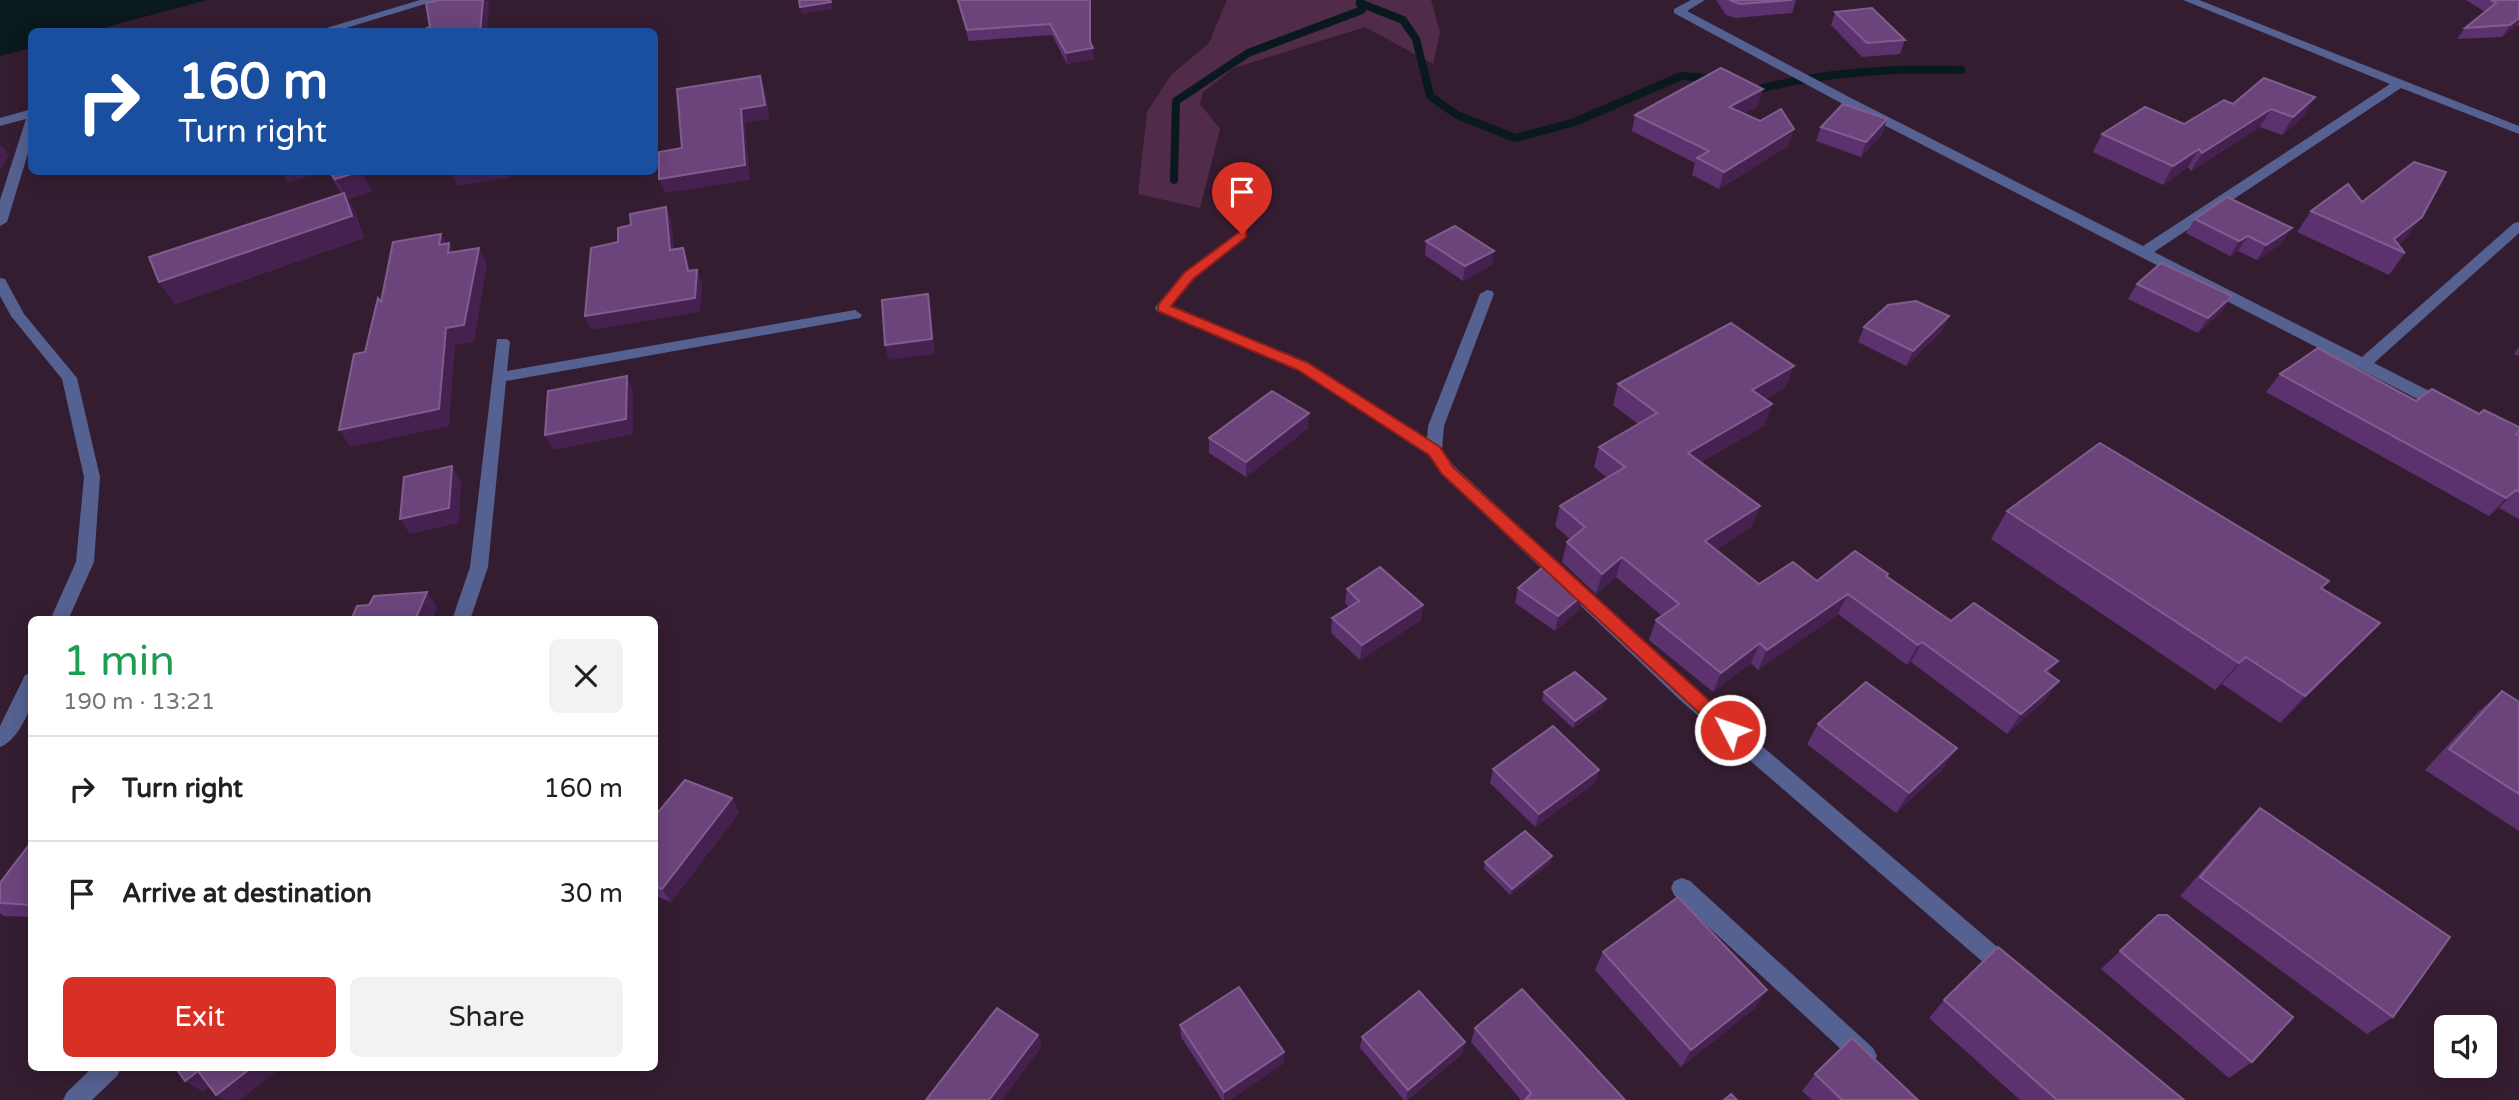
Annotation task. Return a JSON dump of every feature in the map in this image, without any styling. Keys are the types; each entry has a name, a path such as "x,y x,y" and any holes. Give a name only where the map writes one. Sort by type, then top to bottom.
{"street":[{"path":"332,28 432,0"},
{"path":"1699,0 1678,11 2142,253 2460,414"},
{"path":"2189,0 2519,130"},
{"path":"2142,253 2398,84"},
{"path":"0,122 28,117"},
{"path":"0,222 28,129"},
{"path":"2364,364 2519,226"},
{"path":"1242,234 1189,276 1162,308 1303,366 1434,451 1448,470 1688,694 2024,984"},
{"path":"0,282 18,316 69,379 92,477 85,562 61,616"},
{"path":"1434,451 1436,426 1487,294"},
{"path":"499,377 855,315"},
{"path":"462,616 479,567 502,342"},
{"path":"0,739 9,729 28,689"},
{"path":"1682,888 1883,1072"},
{"path":"75,1100 106,1071"}],"shaded area":[{"path":"0,0 207,0 103,28 28,28 28,49 0,56"},
{"path":"1227,0 1431,0 1440,32 1433,64 1365,27 1234,68 1203,92 1200,104 1220,129 1200,208 1138,194 1147,112 1171,75 1209,43"}],"building":[{"path":"440,0 483,0 480,28 427,28 430,27 426,3"},
{"path":"799,0 830,0 831,2 800,7"},
{"path":"958,0 1090,0 1090,42 1093,48 1066,53 1050,24 967,30"},
{"path":"1729,0 1792,0 1740,4"},
{"path":"2491,0 2519,0 2519,18 2510,25 2465,28 2496,3"},
{"path":"1872,8 1905,40 1867,43 1835,12"},
{"path":"1721,68 1763,89 1729,107 1760,121 1781,109 1794,129 1724,172 1697,158 1709,151 1635,115"},
{"path":"760,76 765,105 741,109 745,165 659,179 659,152 682,148 677,89"},
{"path":"2264,78 2315,97 2293,117 2271,109 2202,153 2199,149 2173,166 2102,134 2145,107 2184,124 2224,100 2233,104"},
{"path":"1843,104 1887,119 1866,142 1821,127"},
{"path":"2414,162 2446,172 2422,217 2394,239 2405,253 2311,211 2348,184 2362,202"},
{"path":"332,175 348,175 335,179"},
{"path":"344,193 352,216 159,282 149,257"},
{"path":"2227,197 2292,228 2266,245 2248,236 2239,241 2195,219"},
{"path":"666,207 670,250 683,248 688,271 697,270 695,298 585,316 591,248 618,242 618,228 631,225 630,214"},
{"path":"1455,226 1494,251 1465,266 1426,241"},
{"path":"441,234 439,245 449,243 448,253 479,248 464,325 446,328 439,409 339,430 354,354 365,352 378,298 381,302 393,242"},
{"path":"2161,263 2232,296 2208,318 2137,284"},
{"path":"928,294 932,339 885,345 882,300"},
{"path":"1916,301 1949,316 1913,351 1864,327 1888,305"},
{"path":"1731,323 1794,366 1752,390 1772,404 1688,453 1760,506 1705,541 1759,584 1793,562 1817,581 1855,551 1951,621 1974,603 2058,661 2045,671 2059,681 2021,714 1922,642 1918,645 1848,594 1767,650 1760,643 1721,673 1656,620 1679,604 1622,557 1602,574 1567,542 1585,527 1560,506 1625,467 1599,447 1657,413 1618,384"},
{"path":"2318,348 2416,401 2432,389 2479,414 2484,410 2519,427 2516,434 2519,435 2519,492 2516,490 2506,498 2280,374"},
{"path":"627,376 626,419 545,435 548,391"},
{"path":"1272,391 1309,413 1246,462 1209,438"},
{"path":"2100,443 2329,581 2321,588 2380,623 2305,696 2246,657 2239,663 2007,511"},
{"path":"452,466 449,508 400,519 404,477"},
{"path":"1549,562 1584,594 1558,616 1518,588"},
{"path":"1380,567 1423,605 1362,645 1332,618 1359,601 1347,589"},
{"path":"427,592 417,616 353,616 357,606 369,605 374,596"},
{"path":"1575,672 1606,699 1575,721 1544,692"},
{"path":"1866,682 1957,748 1909,793 1818,724"},
{"path":"2502,691 2519,702 2519,794 2449,749"},
{"path":"1553,726 1599,770 1539,814 1493,769"},
{"path":"685,780 732,798 662,889 658,888 658,812"},
{"path":"2260,808 2450,937 2393,1017 2200,877"},
{"path":"1525,831 1552,856 1512,889 1485,862"},
{"path":"28,846 28,905 0,903 0,883"},
{"path":"1678,897 1767,990 1691,1050 1603,952"},
{"path":"2158,915 2167,915 2293,1017 2252,1062 2120,951"},
{"path":"1998,947 2184,1100 2057,1100 1944,1000"},
{"path":"1239,987 1284,1052 1224,1092 1180,1025"},
{"path":"1522,989 1625,1100 1525,1100 1531,1093 1475,1028"},
{"path":"1419,991 1465,1042 1408,1090 1362,1037"},
{"path":"997,1008 1038,1035 989,1100 926,1100"},
{"path":"1852,1038 1918,1100 1842,1100 1815,1074"},
{"path":"178,1071 198,1071 185,1081"},
{"path":"198,1071 247,1071 216,1095"},
{"path":"1731,1094 1737,1100 1724,1100"}],"waterway":[{"path":"1174,180 1176,101 1248,53 1362,10 1361,3"},
{"path":"1361,3 1403,20 1416,39 1430,96 1457,115 1515,138 1575,122 1681,76 1717,79"},
{"path":"1749,88 1756,90 1857,72 1961,70"}],"route":[{"path":"1242,234 1189,276 1162,308 1303,366 1434,451 1448,470 1730,730"}]}
